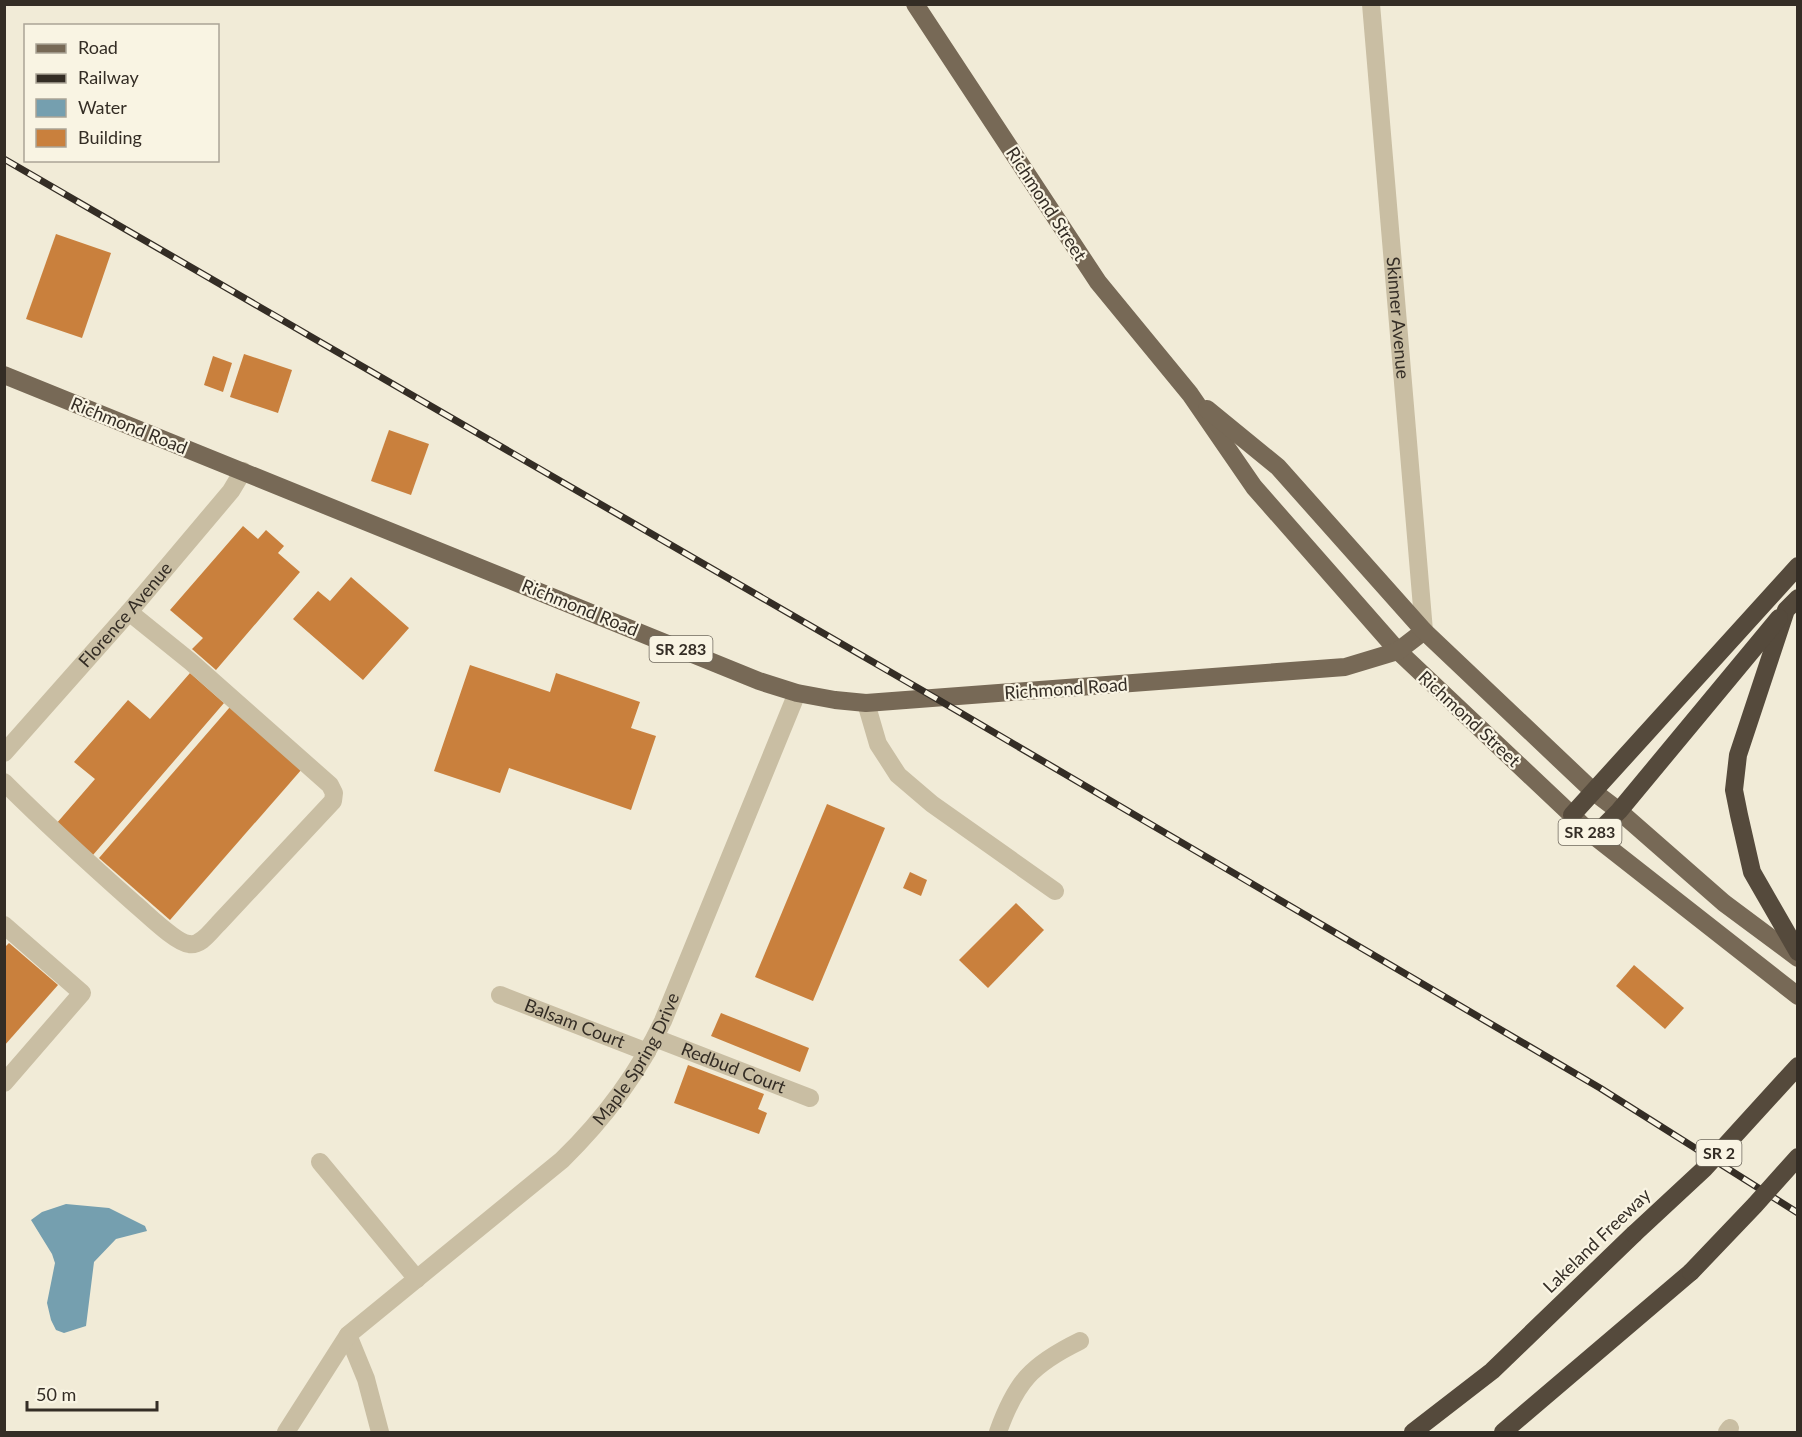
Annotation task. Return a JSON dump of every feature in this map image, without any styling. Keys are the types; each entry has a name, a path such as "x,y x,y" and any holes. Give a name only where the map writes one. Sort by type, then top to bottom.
{"highway":[{"path":"1572,815 1797,566"},
{"path":"1594,837 1619,811 1792,604"},
{"path":"1792,604 1738,755 1734,790 1752,872 1797,952"},
{"name":"Lakeland Freeway","path":"1413,1432 1492,1371 1570,1298 1704,1168 1797,1066"},
{"path":"1503,1432 1691,1272 1797,1157"}],"main road":[{"name":"Richmond Street","path":"915,4 1098,282 1190,394 1254,488 1398,651 1594,837 1797,996"},
{"name":"Richmond Road","path":"4,375 759,681 797,693 835,700 866,703 1345,667 1398,651 1424,630"},
{"name":"Richmond Street","path":"1190,394 1278,467 1424,630 1594,792 1724,903 1797,958"}],"street":[{"name":"Skinner Avenue","path":"1371,4 1424,630"},
{"name":"Florence Avenue","path":"4,753 129,612 231,491 243,471"},
{"path":"4,782 43,821 148,915 180,942 190,945 198,944 205,937 333,801 334,793 330,784 129,612"},
{"name":"Maple Spring Drive","path":"286,1432 348,1335 562,1160 612,1106 651,1045 697,939 797,693"},
{"path":"866,703 878,744 898,775 932,804 1055,891"},
{"path":"4,925 82,993 4,1083"},
{"name":"Balsam Court","path":"500,995 651,1045"},
{"name":"Redbud Court","path":"651,1045 810,1098"},
{"path":"320,1162 417,1279"},
{"path":"348,1335 366,1379 380,1432"},
{"path":"998,1432 1009,1402 1029,1373 1044,1360 1080,1341"}],"water":[{"path":"66,1204 109,1208 145,1226 147,1231 116,1239 94,1262 86,1326 64,1333 56,1330 47,1303 55,1263 31,1220 42,1212"}],"building":[{"path":"56,234 111,253 82,338 26,319"},
{"path":"244,354 292,370 278,413 230,397"},
{"path":"213,356 232,363 223,392 204,385"},
{"path":"389,430 429,444 411,495 371,481"},
{"path":"243,526 258,539 266,530 284,546 278,553 300,572 216,670 192,649 203,638 170,610"},
{"path":"351,577 409,628 363,680 293,619 318,591 330,601"},
{"path":"470,665 550,692 556,673 640,702 631,728 656,736 631,810 509,768 500,793 434,771"},
{"path":"190,673 224,703 93,855 56,824 95,779 74,762 128,700 150,719"},
{"path":"230,707 302,769 170,920 99,858"},
{"path":"827,804 885,828 813,1001 755,977"},
{"path":"910,872 927,880 921,896 903,888"},
{"path":"1016,903 1044,930 988,988 959,960"},
{"path":"9,943 58,985 4,1046 4,948"},
{"path":"1634,965 1684,1008 1665,1029 1616,986"},
{"path":"721,1013 809,1048 800,1072 711,1036"},
{"path":"688,1065 764,1094 758,1109 767,1113 759,1134 674,1103"}],"railway":[{"path":"4,159 937,699 1600,1088 1798,1213"}]}
